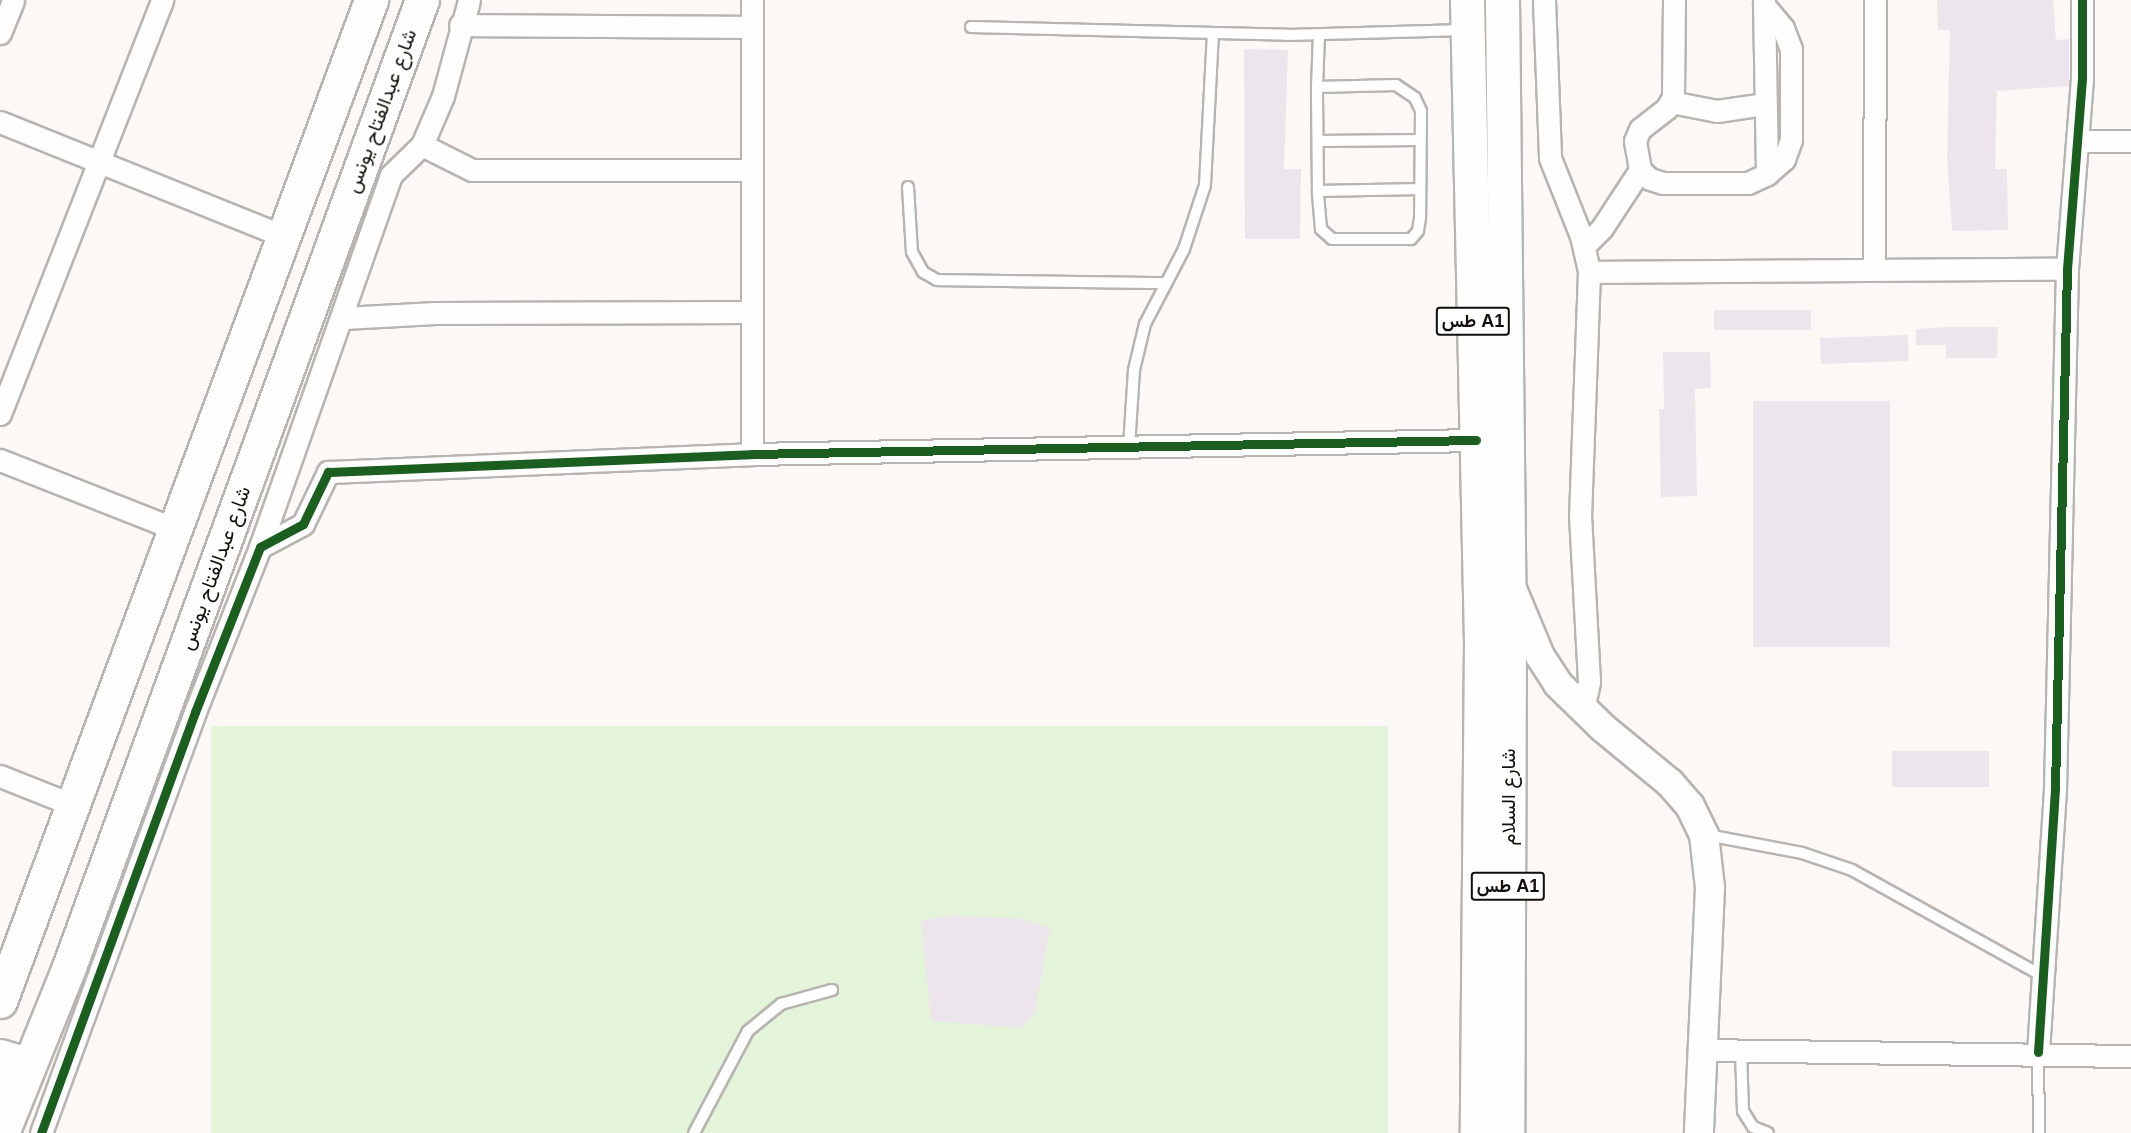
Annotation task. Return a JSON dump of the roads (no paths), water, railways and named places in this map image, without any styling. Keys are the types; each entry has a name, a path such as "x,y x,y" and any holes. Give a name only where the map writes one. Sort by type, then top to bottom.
{"highway":[{"path":"0,1001 371,0"},
{"name":"شارع عبدالفتاح يونس","path":"5,1126 69,967 422,0"},
{"name":"طس A1","path":"1495,641 1508,579 1502,0"},
{"name":"طس A1","path":"1467,15 1476,441 1495,641"},
{"name":"شارع السلام","path":"1477,1133 1495,641"},
{"name":"شارع السلام","path":"1495,641 1507,1133"},
{"path":"29,925 27,973 32,989 45,988 69,967"},
{"path":"0,1056 14,1060 15,1067 5,1126"}],"main road":[{"path":"1508,579 1540,656 1583,710 1670,783 1689,806 1704,835 1710,888 1700,1050 1699,1133"}],"street":[{"path":"0,33 13,0"},
{"path":"0,414 162,0"},
{"path":"41,1133 195,712 260,547 344,318 391,176 422,146 443,96 459,25 469,0"},
{"path":"752,0 752,454"},
{"path":"1544,0 1546,120 1550,158 1584,246 1589,272 1579,526 1589,682 1583,710"},
{"path":"1584,246 1602,228 1640,170 1637,135 1671,102 1675,85 1674,0"},
{"path":"1874,268 1875,0"},
{"path":"2038,1052 2041,975 2055,789 2067,268 2078,141 2082,0"},
{"path":"1640,170 1650,179 1663,183 1737,184 1767,174 1784,159 1791,140 1792,59 1784,28 1764,3"},
{"path":"1764,3 1767,174"},
{"path":"459,25 752,27"},
{"path":"1671,102 1717,111 1765,104"},
{"path":"0,122 284,236"},
{"path":"2078,141 2131,141"},
{"path":"422,146 471,170 752,170"},
{"path":"1589,272 2067,268"},
{"path":"344,318 435,313 752,312"},
{"path":"260,547 303,524 328,471 752,454 1476,441"},
{"path":"0,460 175,529"},
{"path":"0,776 73,805"},
{"path":"1700,1050 2038,1052 2131,1056"}],"lane":[{"path":"971,27 1319,35 1467,15"},
{"path":"1129,447 1137,353 1145,324 1192,228 1205,185 1213,33"},
{"path":"1317,87 1388,84 1404,88 1419,104 1418,231 1411,239 1400,241 1329,238 1321,229 1318,191 1317,87 1319,35"},
{"path":"1318,141 1420,140"},
{"path":"908,187 912,252 923,272 937,280 1165,283"},
{"path":"1318,191 1420,189"},
{"path":"1704,835 1793,851 1852,870 2041,975"},
{"path":"694,1133 748,1031 781,1004 832,990"},
{"path":"1741,1051 1743,1111 1753,1127 1768,1133"},
{"path":"2038,1052 2039,1133"}]}
